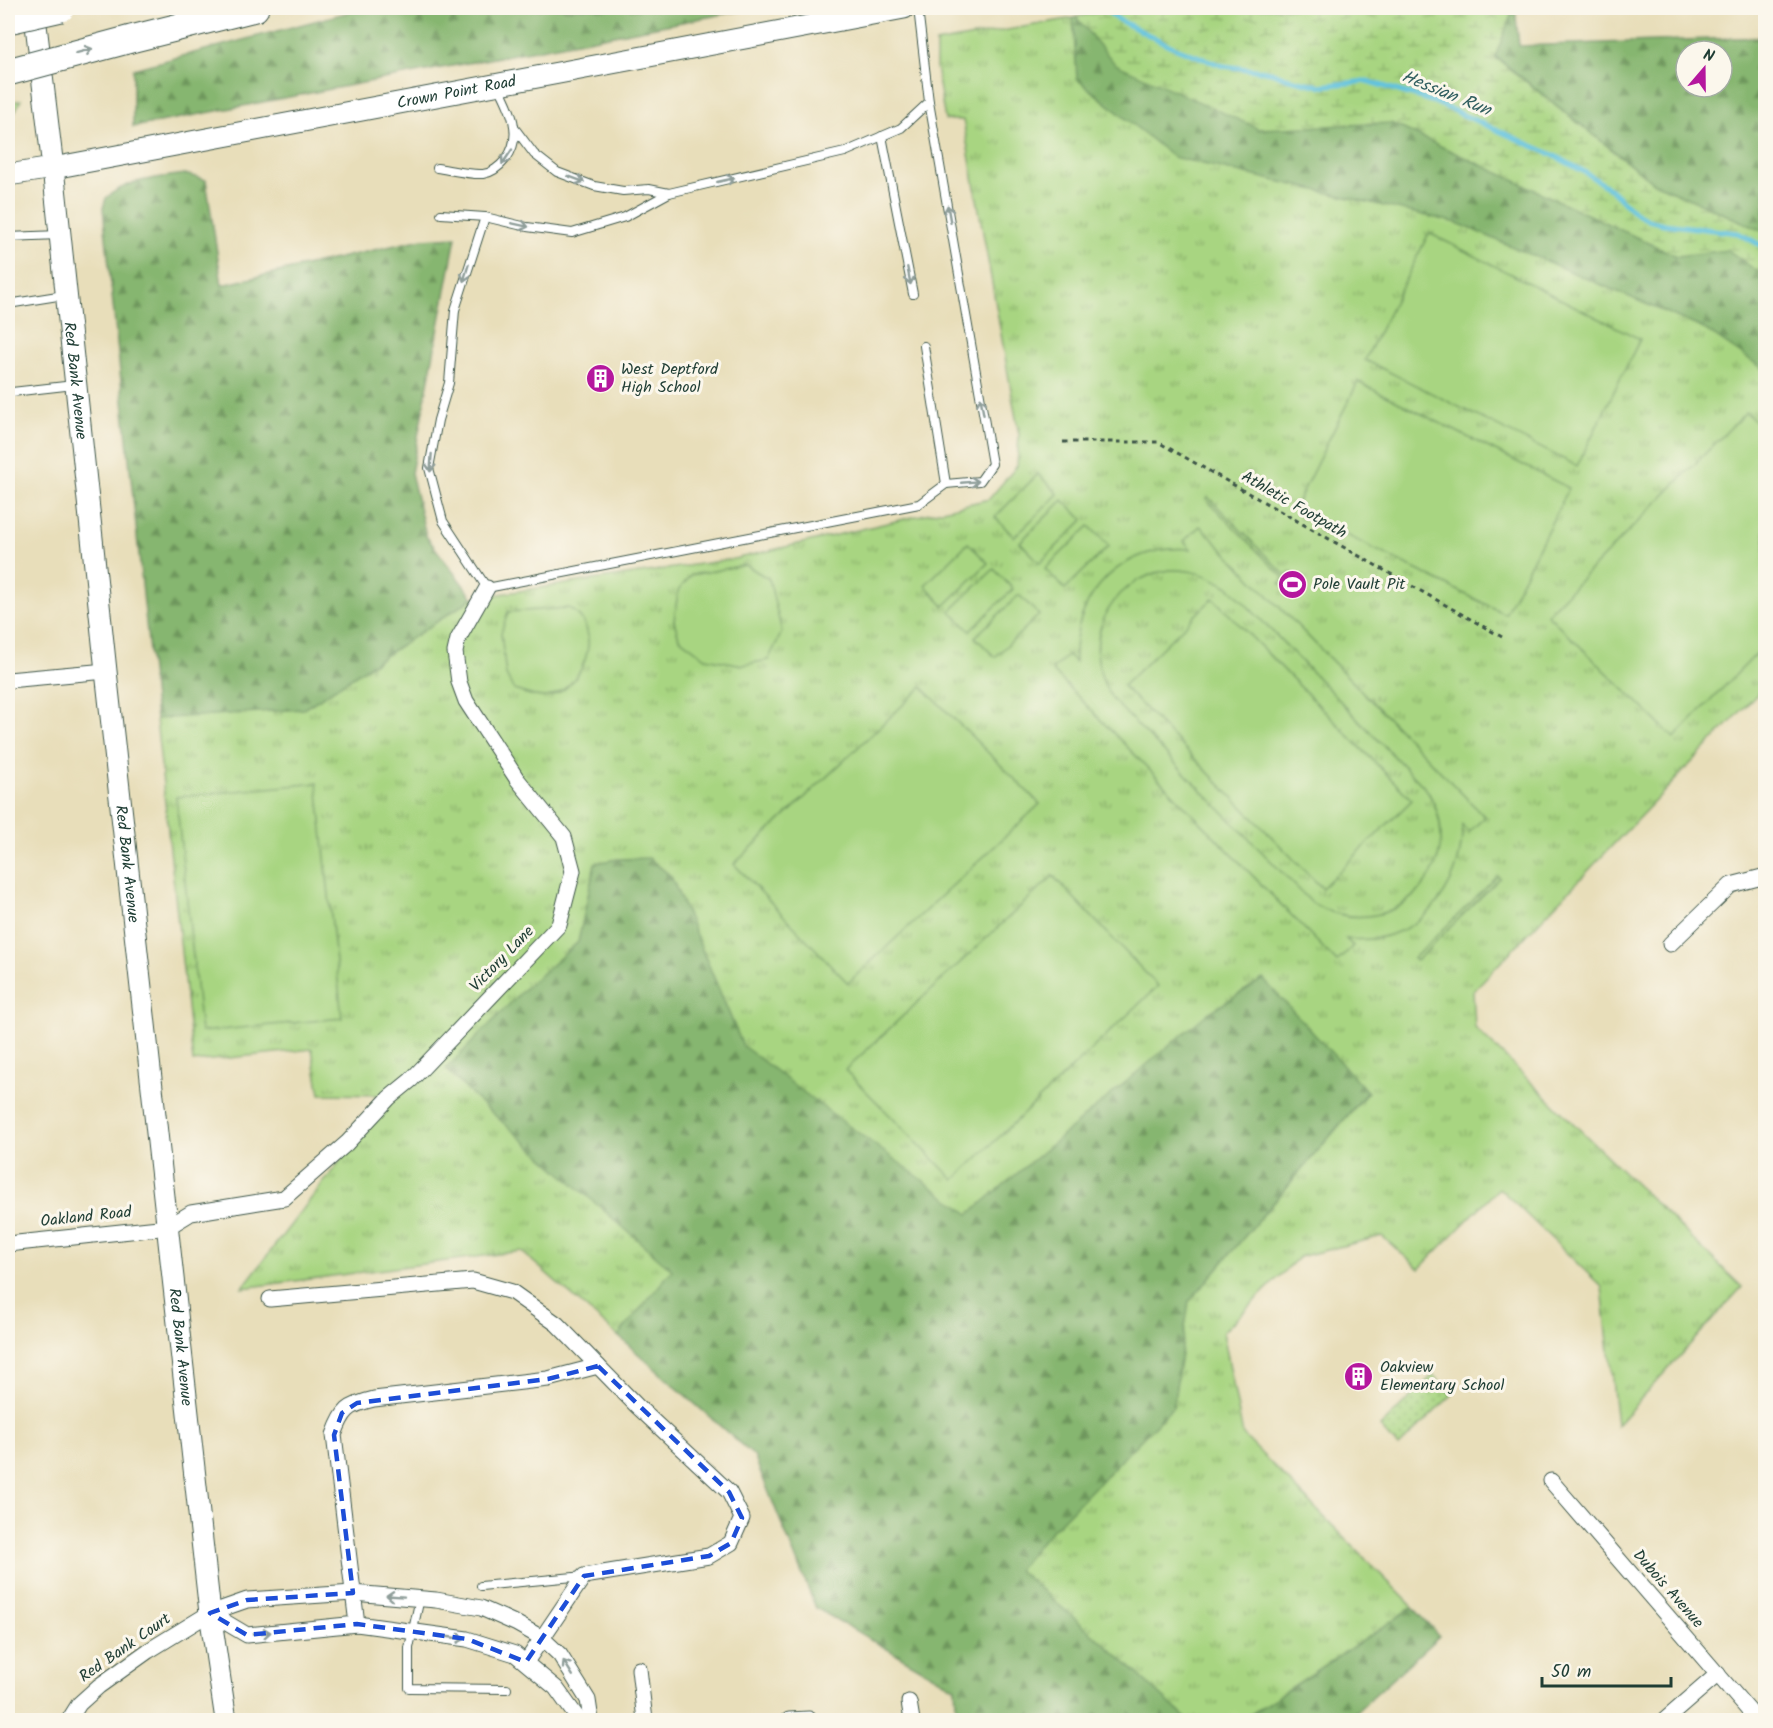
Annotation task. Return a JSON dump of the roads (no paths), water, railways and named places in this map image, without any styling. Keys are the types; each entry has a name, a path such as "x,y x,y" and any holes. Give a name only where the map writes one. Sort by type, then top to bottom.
{"highway":[{"path":"8,20 61,8"},
{"path":"8,72 255,8"}],"street":[{"name":"Red Bank Avenue","path":"34,8 210,1613 226,1720"},
{"name":"Crown Point Road","path":"8,175 904,8"},
{"name":"Victory Lane","path":"168,1227 191,1213 277,1200 291,1194 347,1143 389,1098 411,1080 559,926 573,872 564,837 517,779 466,701 459,682 454,652 458,639 487,588"},
{"path":"8,680 106,670"},
{"path":"1670,944 1731,885 1766,876"},
{"name":"Oakland Road","path":"8,1244 168,1227"},
{"path":"270,1299 473,1281 512,1292 558,1324 637,1406 729,1492 742,1518 731,1543 709,1556 584,1576 526,1662"},
{"path":"357,1624 334,1435 342,1413 357,1403 374,1399 548,1379 598,1366"},
{"name":"Dubois Avenue","path":"1551,1481 1757,1720"},
{"name":"Red Bank Court","path":"69,1720 79,1704 99,1686 148,1651 210,1613 247,1600 353,1593 420,1598 481,1608 517,1624 542,1638 560,1655 588,1700 591,1720"},
{"path":"210,1613 247,1635 357,1624 467,1639 515,1654 556,1688 579,1720"},
{"path":"639,1669 645,1720"},
{"path":"1665,1720 1718,1674"},
{"path":"909,1702 912,1720"},
{"path":"789,1720 809,1720"}],"lane":[{"path":"485,217 455,310 449,383 438,420 429,468 443,521 487,588 919,504 946,484 980,482 992,464 929,102 918,8"},
{"path":"497,84 510,106 516,130 534,154 557,172 594,186 623,191 649,189 669,193"},
{"path":"441,214 485,217 527,227 572,233 625,217 669,193 845,152 901,128 929,102"},
{"path":"437,168 484,174 501,166 512,152 516,130"},
{"path":"882,136 913,294"},
{"path":"8,237 59,235"},
{"path":"8,304 65,295"},
{"path":"924,346 946,484"},
{"path":"12,392 75,385"},
{"path":"481,1586 584,1576"},
{"path":"420,1598 409,1648 409,1688 507,1689"}],"waterway":[{"name":"Hessian Run","path":"1103,8 1119,20 1171,46 1223,66 1271,72 1320,86 1367,81 1434,102 1551,154 1583,171 1610,189 1632,210 1648,220 1738,233 1766,248"}],"place":[{"name":"West Deptford High School","path":"600,378"},
{"name":"Pole Vault Pit","path":"1292,584"},
{"name":"Oakview Elementary School","path":"1359,1376"}]}
